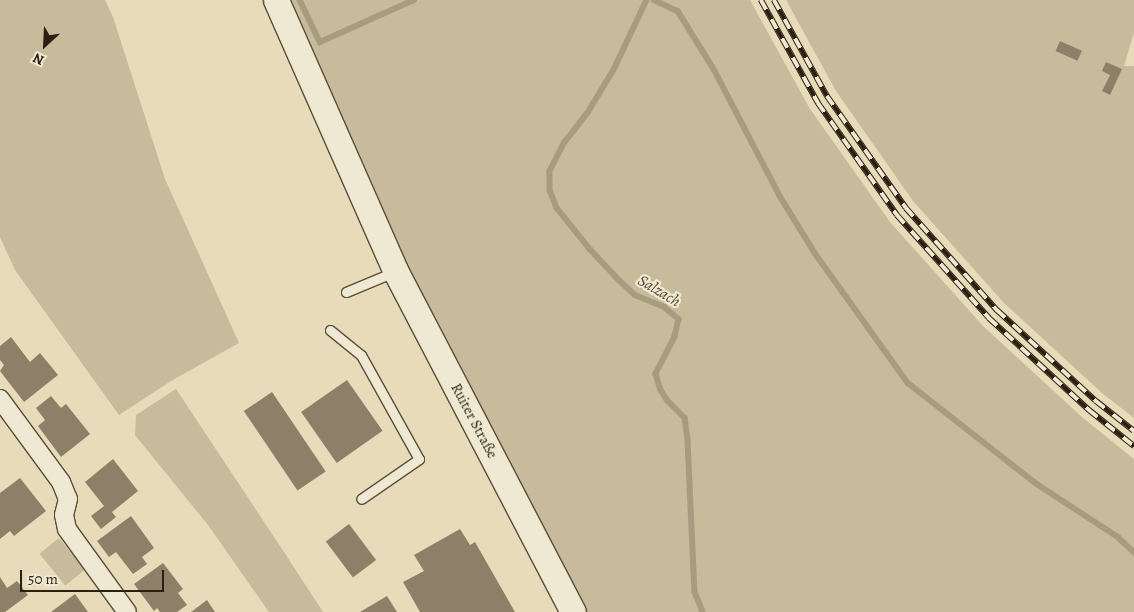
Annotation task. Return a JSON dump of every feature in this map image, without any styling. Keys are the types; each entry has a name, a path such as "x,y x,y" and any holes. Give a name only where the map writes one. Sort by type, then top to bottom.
{"street":[{"name":"Ruiter Straße","path":"276,0 396,272 573,612"},
{"path":"0,399 61,482 68,498 64,515 67,529 127,612"}],"lane":[{"path":"346,292 396,272"},
{"path":"330,330 361,355 419,459 361,499"}],"shaded area":[{"path":"0,0 105,0 113,17 165,179 239,343 171,381 119,415 15,270 0,237"},
{"path":"276,0 750,0 810,109 890,222 983,326 1083,418 1134,459 1134,612 583,612 396,272"},
{"path":"786,0 1134,0 1134,33 1124,66 1134,66 1134,418 1102,393 1004,303 913,201 836,91"},
{"path":"176,389 323,612 269,612 208,525 135,435 136,415"},
{"path":"59,538 85,570 65,586 40,554"}],"building":[{"path":"1060,41 1082,51 1077,61 1056,51"},
{"path":"1106,62 1122,69 1110,95 1102,91 1110,75 1102,71"},
{"path":"11,337 30,362 40,353 58,375 24,402 0,371 4,365 0,360 0,346"},
{"path":"347,380 383,431 337,463 301,412"},
{"path":"272,392 326,472 297,491 244,411"},
{"path":"51,396 61,408 66,404 90,434 61,457 38,426 45,420 36,408"},
{"path":"113,459 138,491 112,512 116,517 101,529 91,516 104,506 85,482"},
{"path":"20,478 46,511 14,536 10,531 0,539 0,493"},
{"path":"131,516 154,548 142,557 147,564 133,574 116,552 109,557 97,541"},
{"path":"349,524 376,560 353,577 326,541"},
{"path":"460,529 470,545 475,542 515,612 420,612 403,582 424,571 414,555"},
{"path":"163,563 183,589 178,593 187,605 177,612 160,612 157,608 154,611 134,584"},
{"path":"0,577 7,588 17,581 28,595 5,612 0,612"},
{"path":"75,594 88,612 51,612"},
{"path":"387,596 397,612 360,612"},
{"path":"207,600 215,612 191,612"}],"waterway":[{"path":"300,0 320,42 414,0"},
{"name":"Salzach","path":"647,0 614,70 588,113 565,142 550,171 550,190 557,208 590,249 618,279 635,295 664,307 679,319 675,337 656,374 661,390 668,401 685,418 688,440 695,592 703,612"},
{"path":"654,0 678,11 715,71 780,196 815,253 908,383 1037,484 1118,537 1134,552"}],"railway":[{"path":"761,0 818,103 897,215 989,318 1089,410 1134,446"},
{"path":"774,0 827,96 906,208 997,310 1096,401 1134,431"}]}
